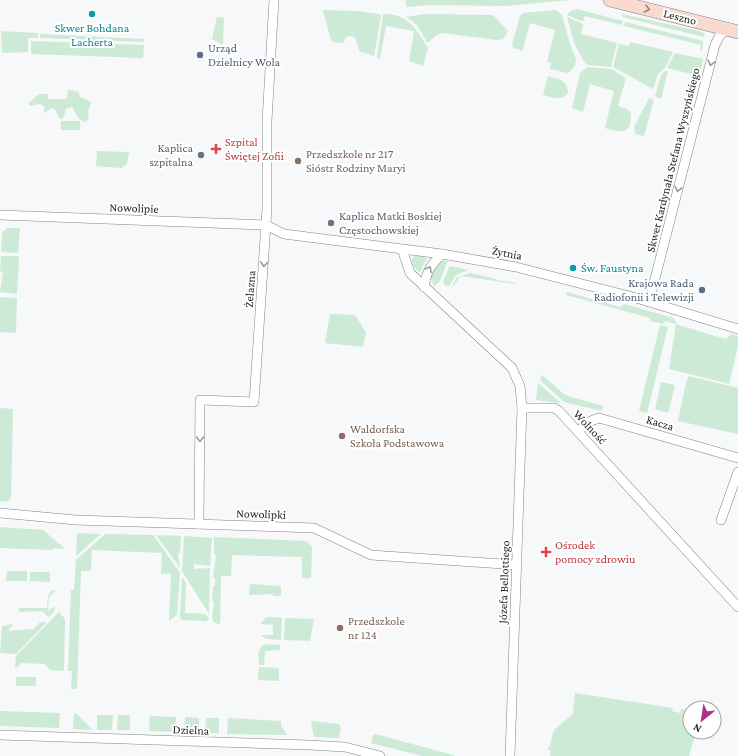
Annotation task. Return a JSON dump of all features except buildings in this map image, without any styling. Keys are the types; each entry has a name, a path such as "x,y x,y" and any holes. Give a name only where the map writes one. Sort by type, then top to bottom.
{"main road":[{"name":"Leszno","path":"610,0 734,29"}],"street":[{"name":"Żelazna","path":"199,524 200,400 254,402 266,225 267,121 274,0"},
{"name":"Skwer Kardynała Stefana Wyszyńskiego","path":"649,302 715,45 719,36 734,29"},
{"name":"Nowolipie","path":"0,215 266,225"},
{"name":"Żytnia","path":"266,225 284,234 442,254 516,267 649,302 738,329"},
{"path":"402,249 410,273 512,368 520,386 522,408"},
{"path":"424,287 426,272 433,262 442,254"},
{"name":"Wolność","path":"522,408 556,408 578,430 738,607"},
{"name":"Józefa Bellottiego","path":"510,756 522,408"},
{"name":"Kacza","path":"578,430 599,418 738,458"},
{"path":"721,520 737,474"},
{"name":"Nowolipki","path":"0,513 76,520 314,528 371,555 516,564"},
{"name":"Dzielna","path":"0,735 309,745 345,748 380,756"}],"green space":[{"path":"406,0 571,0 505,6 428,5 406,7"},
{"path":"577,9 623,21 622,25 585,16 583,22 567,15 571,11"},
{"path":"323,10 358,11 379,14 381,16 374,56 359,51 355,37 348,36 345,38 344,43 333,42 330,37"},
{"path":"556,10 562,15 576,59 575,66 568,73 550,69 551,63 547,62 555,30 530,23 522,52 521,50 513,48 512,45 520,16 523,13"},
{"path":"385,14 400,17 416,29 428,48 423,66 409,61 414,31 386,26 380,59 377,57 383,15"},
{"path":"425,14 493,15 508,31 503,39 497,40 442,33 427,42 417,25 406,17"},
{"path":"622,14 699,31 705,34 704,37 623,17"},
{"path":"217,17 224,18 223,45 212,39"},
{"path":"567,17 583,24 581,34 617,43 611,67 588,65 585,63 574,43"},
{"path":"625,22 703,41 702,51 700,50 701,45 624,26"},
{"path":"1,31 38,33 38,38 28,38 28,52 2,53"},
{"path":"40,34 144,39 144,42 40,38"},
{"path":"31,41 144,45 143,58 31,54"},
{"path":"630,42 673,52 665,68 658,74 653,89 613,67 619,44 629,46"},
{"path":"675,53 703,59 700,74 696,75 667,68"},
{"path":"588,67 611,69 626,78 618,106 627,109 631,114 629,126 624,131 615,131 605,128 614,91 590,84 583,112 572,108 580,73"},
{"path":"665,71 668,71 661,99 655,96 661,75"},
{"path":"548,76 565,83 568,93 565,96 553,98 543,95"},
{"path":"693,77 698,80 690,110 685,108"},
{"path":"68,90 79,92 80,97 91,103 88,112 89,119 85,122 79,119 72,107 66,109 63,119 59,118 55,109 52,108 44,113 44,106 39,104 31,106 28,104 39,94 48,94 48,99 67,99"},
{"path":"649,98 654,100 644,136 635,134 634,127"},
{"path":"61,121 80,121 80,130 61,130"},
{"path":"97,151 129,152 127,164 121,168 96,166"},
{"path":"7,228 20,228 18,253 1,252 2,233"},
{"path":"417,255 427,258 420,272 415,268 412,262 412,258"},
{"path":"1,256 19,256 17,294 0,292 3,272 0,271"},
{"path":"448,260 440,281 434,287 430,275 439,262"},
{"path":"451,266 468,270 456,275 449,286 446,286 443,282 449,267"},
{"path":"471,273 516,284 461,276 450,290 457,277"},
{"path":"567,292 620,307 624,304 673,318 678,325 726,339 732,334 738,336 738,346 729,384 669,369 676,324 665,321 663,324 650,321 650,318 566,295"},
{"path":"0,297 17,298 16,333 0,332"},
{"path":"330,314 355,315 366,333 363,347 325,343"},
{"path":"660,325 668,327 647,413 639,411"},
{"path":"542,375 565,395 603,406 602,411 564,402 540,380"},
{"path":"689,376 738,388 738,434 678,421 686,383"},
{"path":"661,382 675,385 668,413 655,409"},
{"path":"538,383 561,403 536,400"},
{"path":"0,408 13,409 11,499 7,502 0,501"},
{"path":"0,527 43,530 65,549 0,548"},
{"path":"77,533 101,534 76,556"},
{"path":"105,534 153,535 180,573 177,615 169,621 171,574 161,574 162,553 92,550 91,571 81,571 77,689 71,689 72,671 68,671 71,590 74,590 76,560"},
{"path":"156,535 181,536 180,553 178,554 180,568"},
{"path":"184,536 212,538 210,566 194,564 194,569 210,568 209,614 182,571"},
{"path":"214,537 306,541 312,547 311,578 302,578 302,557 232,555 231,576 221,576 220,624 215,623 212,619 214,602 212,601 213,587 215,585 215,578 213,577 216,556 214,554"},
{"path":"7,571 27,571 27,581 6,581"},
{"path":"30,572 50,572 50,582 30,581"},
{"path":"182,577 187,584 185,613 205,614 209,619 207,621 182,620 180,617"},
{"path":"250,584 281,586 281,596 273,596 273,594 249,595"},
{"path":"56,590 49,597 48,611 55,606 54,612 49,617 42,611 19,612 19,608 47,608 48,596 51,591"},
{"path":"59,612 65,619 64,671 50,670 45,664 22,663 15,669 16,656"},
{"path":"265,618 282,618 281,640 267,639 260,635 273,635 273,625 261,624"},
{"path":"285,618 314,619 310,641 284,640"},
{"path":"40,622 47,622 16,654 0,653 2,626 13,624 8,631 34,629"},
{"path":"267,644 280,645 280,650 265,651 264,665 259,665 261,647"},
{"path":"259,667 279,668 279,681 258,680"},
{"path":"16,677 36,677 36,686 16,686"},
{"path":"575,693 673,708 672,711 680,713 682,709 682,740 694,740 689,756 550,756 551,751 547,749 549,748 554,730 573,714"},
{"path":"0,711 60,713 59,728 0,726"},
{"path":"76,713 92,730 73,729 74,714"},
{"path":"97,715 113,715 112,730 97,730"},
{"path":"118,715 130,715 130,730 117,730"},
{"path":"150,716 176,717 175,732 149,731"},
{"path":"185,717 199,718 199,733 184,732"},
{"path":"206,718 219,718 219,733 205,733"},
{"path":"228,718 281,721 281,726 287,735 227,734"},
{"path":"311,721 339,724 341,727 339,738 314,737"},
{"path":"375,734 456,756 422,756 371,743 373,735"}],"place":[{"name":"Skwer Bohdana Lacherta","path":"92,14"},
{"name":"Urząd Dzielnicy Wola","path":"200,55"},
{"name":"Szpital Świętej Zofii","path":"216,149"},
{"name":"Kaplica szpitalna","path":"201,155"},
{"name":"Przedszkole nr 217 Sióstr Rodziny Maryi","path":"298,161"},
{"name":"Kaplica Matki Boskiej Częstochowskiej","path":"331,223"},
{"name":"Św. Faustyna","path":"573,268"},
{"name":"Krajowa Rada Radiofonii i Telewizji","path":"702,290"},
{"name":"Waldorfska Szkoła Podstawowa","path":"342,436"},
{"name":"Ośrodek pomocy zdrowiu","path":"546,552"},
{"name":"Przedszkole nr 124","path":"340,628"}]}
